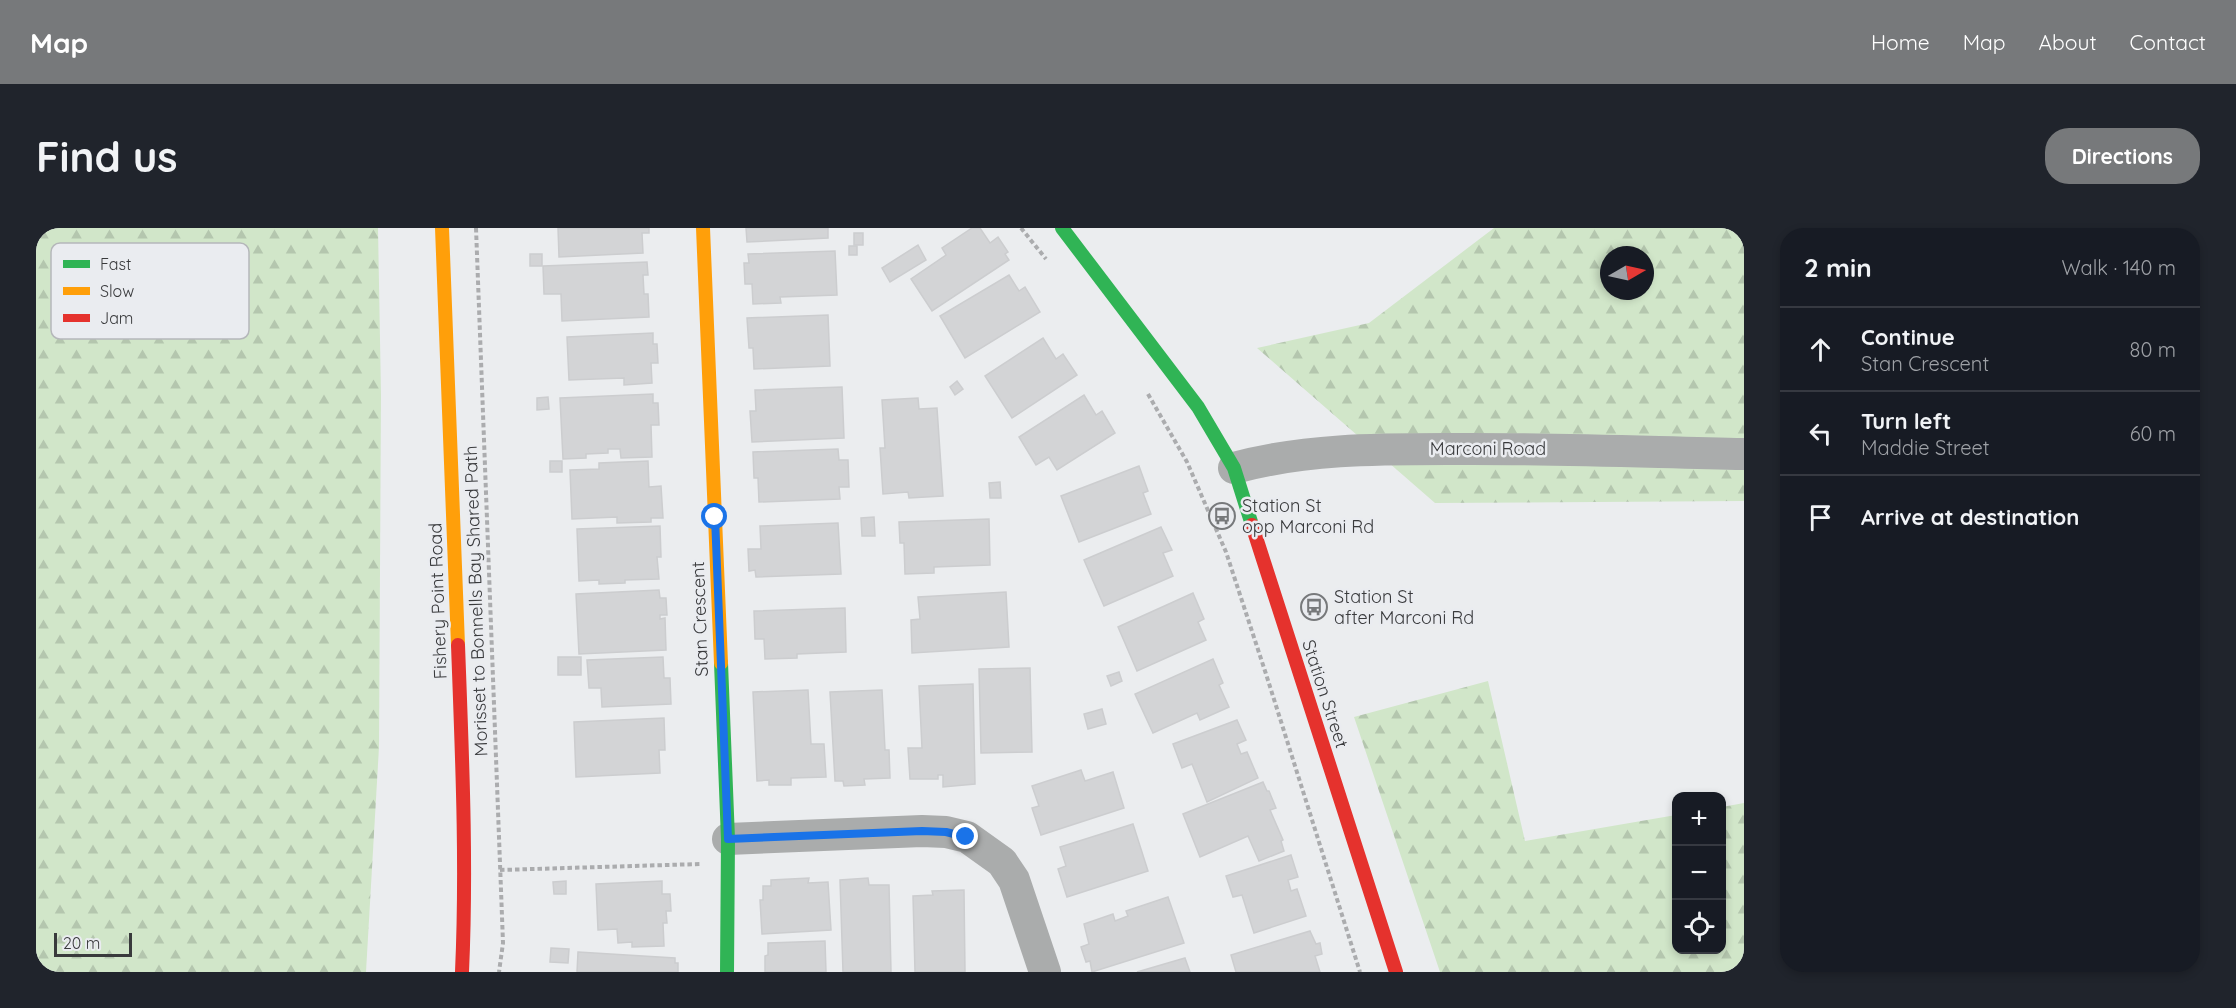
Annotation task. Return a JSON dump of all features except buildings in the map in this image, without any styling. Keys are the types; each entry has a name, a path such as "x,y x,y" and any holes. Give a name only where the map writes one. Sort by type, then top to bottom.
{"street":[{"name":"Fishery Point Road","path":"442,228 465,822 462,972"},
{"name":"Stan Crescent","path":"703,228 728,839 726,972"},
{"name":"Station Street","path":"1062,228 1198,407 1234,468 1396,972"},
{"name":"Marconi Road","path":"1234,468 1301,454 1360,450 1505,448 1744,454"},
{"path":"728,839 922,831 946,832 966,837 1002,862 1014,880 1045,972"}],"path":[{"name":"Morisset to Bonnells Bay Shared Path","path":"476,228 503,943 500,972"},
{"path":"1021,228 1050,265"},
{"path":"1142,385 1155,403 1186,462 1226,552 1360,972"},
{"path":"500,870 702,864"}],"green space":[{"path":"36,228 378,228 381,395 379,747 366,972 36,972"},
{"path":"1494,228 1744,228 1744,501 1435,503 1257,348 1369,323"},
{"path":"1488,681 1525,841 1672,816 1672,954 1726,954 1726,806 1744,803 1744,972 1440,972 1354,717"}],"traffic: fast":[{"path":"1062,228 1198,407 1234,468 1252,525"},
{"path":"721,663 728,839 727,972"}],"traffic: slow":[{"path":"442,228 458,645"},
{"path":"703,228 721,663"}],"traffic: jam":[{"path":"1252,525 1396,972"},
{"path":"458,645 464,849 462,972"}],"place":[{"name":"Station St opp Marconi Rd","path":"1222,516"},
{"name":"Station St after Marconi Rd","path":"1314,607"}],"route":[{"path":"715,517 728,839 922,831 946,832 966,837"}]}
